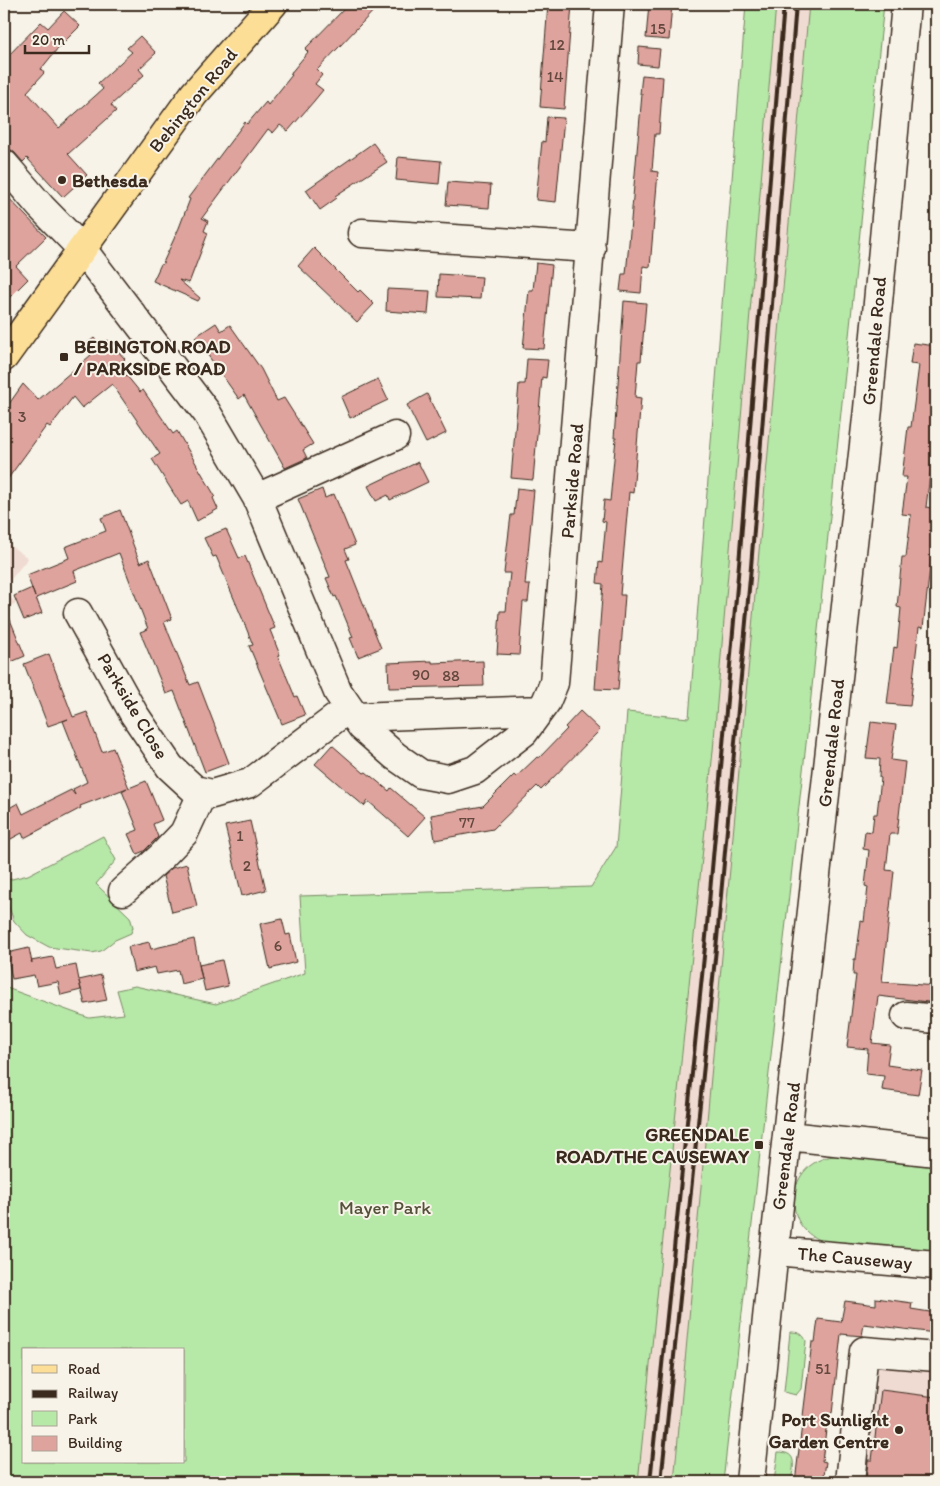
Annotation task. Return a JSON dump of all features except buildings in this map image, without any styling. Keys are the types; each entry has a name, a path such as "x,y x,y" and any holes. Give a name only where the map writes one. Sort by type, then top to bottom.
{"main road":[{"name":"Bebington Road","path":"6,346 82,249 194,94 273,4"}],"street":[{"name":"Parkside Road","path":"4,164 41,207 82,249 207,413 257,498 338,692 362,726 395,756 421,774 448,779 475,770 524,732 546,702 554,683 610,4"},
{"name":"Greendale Road","path":"750,1482 868,410 906,4"},
{"path":"362,233 590,248"},
{"path":"257,498 395,436"},
{"name":"Parkside Close","path":"78,613 134,714 170,767 195,790 203,792"},
{"path":"123,891 161,857 184,832 203,792 212,794 250,783 352,712 540,710"},
{"path":"906,1016 936,1019"},
{"path":"788,1136 936,1152"},
{"name":"The Causeway","path":"774,1251 936,1266"},
{"path":"850,1482 864,1351 936,1357"}],"shaded area":[{"path":"746,4 880,4 720,1482 614,1482 689,718"},
{"path":"4,541 28,558 4,588"},
{"path":"4,590 16,603 4,609"},
{"name":"Port Sunlight Garden Centre","path":"874,1363 936,1366 936,1482 856,1482"}],"green space":[{"name":"Mayer Park","path":"746,4 776,4 713,751 638,1482 4,1482 4,987 89,1018 124,1014 117,990 135,986 216,1004 305,973 300,896 591,887 616,847 627,712 689,718"},
{"path":"809,4 884,4 806,744 723,1482 674,1482"},
{"path":"103,836 116,860 96,884 130,917 133,927 131,933 115,940 101,951 92,953 49,947 27,935 14,921 4,894 4,881 28,875"},
{"path":"840,1155 936,1164 936,1255 830,1245 806,1231 796,1215 794,1205 796,1186 800,1177 814,1163"},
{"path":"790,1332 800,1334 806,1341 801,1389 796,1395 784,1392"},
{"path":"778,1452 785,1453 792,1458 791,1482 774,1482"}],"railway":[{"path":"650,1482 706,937 739,564 784,4"},
{"path":"661,1482 717,939 751,567 796,4"}],"place":[{"name":"Bethesda","path":"62,180"},
{"name":"BEBINGTON ROAD / PARKSIDE ROAD","path":"64,357"},
{"name":"GREENDALE ROAD/THE CAUSEWAY","path":"759,1145"},
{"name":"Port Sunlight Garden Centre","path":"899,1430"}]}
